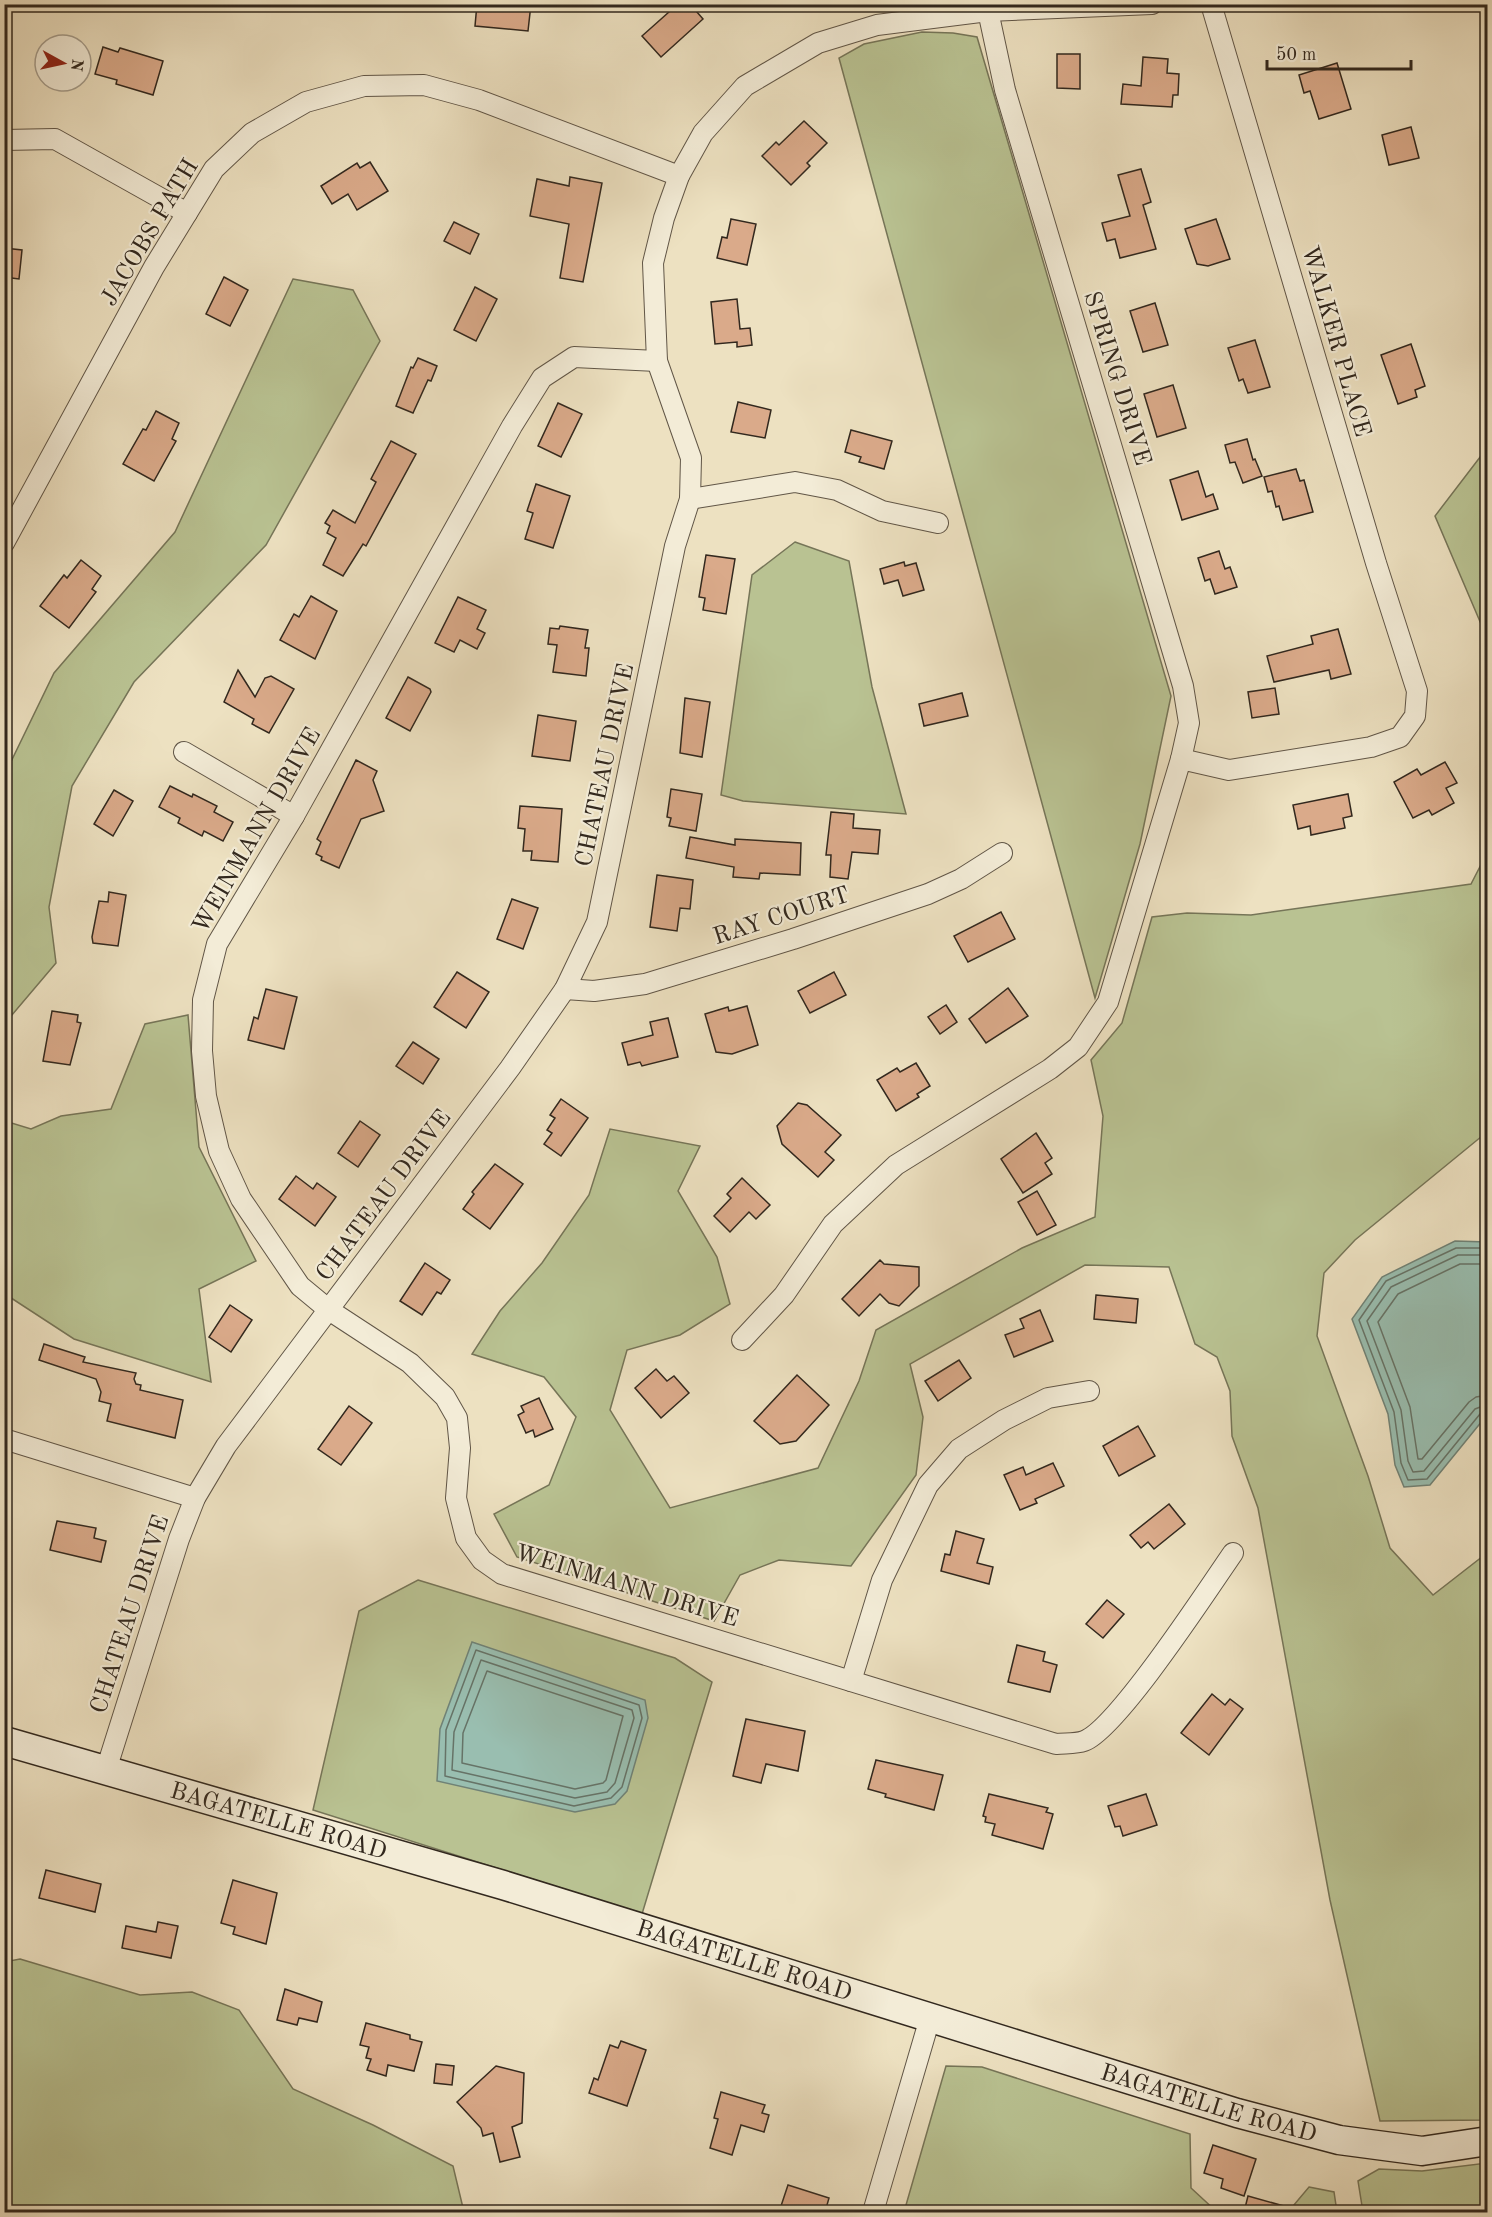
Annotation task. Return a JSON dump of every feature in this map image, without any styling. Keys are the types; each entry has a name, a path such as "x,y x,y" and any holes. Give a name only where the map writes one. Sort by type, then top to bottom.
{"street":[{"name":"CHATEAU DRIVE","path":"106,1770 179,1539 195,1498 226,1446 510,1068 565,989 597,922 675,546 690,499 691,458 657,362 653,263 664,218 679,176 703,133 745,86 818,43 877,25 988,11 1152,4"},
{"name":"WALKER PLACE","path":"1181,759 1229,770 1371,747 1400,737 1415,716 1417,691 1373,552 1211,4"},
{"name":"SPRING DRIVE","path":"742,1340 784,1295 833,1224 896,1165 1050,1069 1078,1047 1108,1002 1181,759 1189,723 1183,686 1005,90 988,11"},
{"name":"JACOBS PATH","path":"4,543 154,267 214,169 252,134 306,102 364,86 424,85 479,100 679,176"},
{"path":"4,140 55,139 187,213"},
{"name":"WEINMANN DRIVE","path":"657,362 574,357 542,378 512,426 294,816 217,944 203,1000 202,1051 206,1096 219,1151 242,1199 300,1286 329,1310 410,1363 446,1397 457,1418 460,1448 456,1498 466,1538 482,1560 502,1574 1056,1744 1085,1741 1110,1720 1156,1663 1233,1553"},
{"path":"690,499 795,482 837,490 882,511 938,523"},
{"path":"184,752 294,816"},
{"name":"RAY COURT","path":"565,989 594,991 645,984 793,939 928,894 961,879 1002,853"},
{"path":"851,1681 882,1580 928,1485 959,1449 1004,1420 1048,1398 1089,1391"},
{"path":"4,1439 195,1498"},
{"name":"BAGATELLE ROAD","path":"4,1741 502,1885 1191,2099 1339,2140 1422,2151 1488,2141"},
{"path":"873,2212 930,2018"}],"shaded area":[{"path":"922,32 953,33 977,37 1171,696 1140,844 1095,998 839,58 864,44"},
{"path":"293,279 353,290 380,341 266,545 134,682 72,786 49,907 56,963 6,1022 5,1027 5,774 54,673 175,532"},
{"path":"1487,448 1487,638 1435,516"},
{"path":"795,542 849,561 872,687 906,814 743,801 721,795 752,575"},
{"path":"1487,853 1487,1132 1355,1240 1324,1273 1317,1336 1368,1476 1390,1548 1433,1595 1487,1553 1487,2120 1380,2121 1330,1900 1258,1508 1232,1436 1230,1391 1217,1357 1195,1344 1169,1267 1085,1265 910,1364 923,1417 916,1475 851,1566 779,1560 740,1575 714,1621 517,1557 494,1514 549,1485 576,1417 544,1377 472,1354 500,1311 542,1263 589,1195 610,1129 700,1146 678,1191 717,1257 730,1304 680,1335 627,1350 610,1410 670,1508 818,1468 859,1381 876,1330 1022,1248 1095,1217 1103,1116 1091,1060 1122,1023 1152,917 1187,913 1251,915 1471,884"},
{"path":"188,1015 199,1147 256,1261 199,1289 211,1382 74,1339 5,1294 5,1121 31,1129 61,1116 111,1109 145,1024"},
{"path":"418,1580 675,1658 712,1682 642,1914 313,1810 359,1611"},
{"path":"20,1959 140,1995 192,1992 239,2010 293,2089 373,2125 453,2166 464,2212 8,2212 4,2210 4,1962"},
{"path":"946,2066 982,2067 1190,2134 1191,2188 1217,2212 904,2212"},
{"path":"1487,2163 1487,2212 1363,2212 1358,2181 1379,2169 1422,2171"},
{"path":"1309,2187 1334,2192 1337,2212 1288,2212"}],"water":[{"path":"1455,1241 1487,1242 1487,1415 1430,1485 1404,1487 1395,1465 1388,1414 1352,1319 1382,1277"},
{"path":"472,1642 645,1700 648,1718 627,1791 615,1804 575,1812 437,1781 440,1729"}],"building":[{"path":"477,4 531,4 528,31 475,26"},
{"path":"678,4 690,4 703,19 661,57 642,36"},
{"path":"103,47 118,52 120,48 163,61 153,95 116,84 117,80 95,74"},
{"path":"1057,54 1080,54 1080,89 1057,88"},
{"path":"1143,57 1168,59 1167,73 1179,74 1178,95 1173,95 1172,107 1121,104 1123,84 1141,86"},
{"path":"1337,63 1351,109 1319,119 1310,91 1304,93 1299,75"},
{"path":"804,121 827,143 807,163 810,166 791,185 762,156 776,142 779,145"},
{"path":"1411,127 1419,158 1389,165 1382,135"},
{"path":"370,162 388,191 357,210 348,194 332,204 321,186 357,163 360,168"},
{"path":"1141,169 1151,202 1143,205 1156,249 1120,258 1115,239 1107,241 1102,223 1130,216 1118,175"},
{"path":"570,177 602,183 583,282 560,278 569,224 530,216 537,179 569,186"},
{"path":"731,219 756,224 747,265 717,258 722,237 727,238"},
{"path":"1216,219 1230,259 1208,266 1197,264 1185,229"},
{"path":"454,222 479,234 470,254 444,241"},
{"path":"4,248 22,250 19,279 4,277"},
{"path":"224,277 248,290 230,326 206,314"},
{"path":"475,287 497,299 476,341 454,330"},
{"path":"737,299 740,329 750,328 752,345 737,347 737,342 715,344 711,302"},
{"path":"1155,303 1168,345 1143,352 1130,311"},
{"path":"1255,340 1270,387 1248,393 1243,379 1239,381 1228,348"},
{"path":"1411,344 1425,386 1415,390 1417,397 1398,404 1381,355"},
{"path":"418,358 437,366 413,413 396,406 411,367 413,368"},
{"path":"1173,385 1186,428 1157,437 1144,394"},
{"path":"738,402 771,410 765,438 731,432"},
{"path":"558,403 582,414 561,457 538,446"},
{"path":"156,411 179,423 172,439 176,441 154,481 123,464"},
{"path":"851,430 892,441 884,469 859,462 861,457 845,452"},
{"path":"1247,439 1253,460 1255,459 1262,476 1243,483 1235,462 1230,463 1225,445"},
{"path":"391,441 416,454 366,546 363,544 343,576 323,565 336,538 327,533 330,526 325,523 333,510 355,523 376,482 371,479"},
{"path":"1296,469 1300,481 1304,480 1313,512 1283,520 1279,506 1276,507 1272,491 1268,492 1264,477"},
{"path":"1198,471 1206,497 1213,494 1218,509 1182,520 1170,480"},
{"path":"536,484 570,496 553,548 525,539 533,513 527,511"},
{"path":"1219,551 1225,569 1230,567 1237,587 1215,594 1210,579 1205,581 1198,558"},
{"path":"706,555 735,559 726,614 703,610 705,598 699,597"},
{"path":"81,560 101,576 92,589 96,592 69,628 40,606 64,575 67,578"},
{"path":"904,562 905,566 916,563 924,590 903,596 898,580 884,584 880,569"},
{"path":"311,596 337,611 315,659 280,640 294,614 299,617"},
{"path":"458,597 486,610 477,629 485,633 477,649 460,640 454,652 435,643"},
{"path":"560,626 588,630 585,648 589,648 586,676 553,672 557,645 548,644 550,628 559,629"},
{"path":"1338,629 1351,674 1331,679 1329,670 1274,682 1267,656 1313,644 1311,636"},
{"path":"238,670 255,697 265,678 271,676 294,689 269,733 252,724 254,719 224,702"},
{"path":"408,677 430,689 431,692 410,731 386,718"},
{"path":"1275,688 1279,714 1252,718 1248,692"},
{"path":"962,693 968,716 924,726 919,704"},
{"path":"685,698 710,702 702,757 680,753"},
{"path":"538,715 576,721 570,761 532,756"},
{"path":"356,760 377,771 373,780 384,811 361,819 339,868 321,860 322,857 316,854 321,842 317,839"},
{"path":"1445,762 1457,783 1446,788 1454,803 1432,815 1429,810 1413,818 1394,782 1417,769 1421,775"},
{"path":"170,786 217,806 214,812 233,822 223,841 204,831 202,836 178,823 180,818 159,807"},
{"path":"671,789 702,794 696,831 669,826 671,818 667,817"},
{"path":"114,790 133,801 113,836 94,824"},
{"path":"1348,794 1352,816 1343,818 1345,828 1311,835 1310,826 1298,829 1293,805"},
{"path":"520,806 562,809 558,862 531,860 532,851 523,851 525,829 518,828"},
{"path":"831,812 854,814 853,828 880,830 878,854 852,852 848,879 830,877 831,855 826,855"},
{"path":"690,837 735,845 735,839 801,843 800,875 760,873 759,879 733,877 734,867 686,858"},
{"path":"657,875 693,880 690,909 680,908 677,931 650,927"},
{"path":"109,892 126,895 118,946 93,943 92,937 99,901 108,902"},
{"path":"512,899 538,908 523,949 497,939"},
{"path":"1001,912 1015,939 968,962 954,936"},
{"path":"457,972 489,992 466,1028 434,1007"},
{"path":"834,972 846,995 810,1013 798,991"},
{"path":"1008,988 1028,1016 986,1043 969,1019"},
{"path":"266,989 297,997 284,1049 248,1040 254,1017 258,1019"},
{"path":"946,1005 957,1022 940,1034 928,1017"},
{"path":"747,1006 758,1045 732,1054 716,1052 705,1014 728,1007 729,1011"},
{"path":"52,1011 78,1015 77,1022 81,1023 70,1065 43,1061"},
{"path":"668,1018 678,1057 642,1066 640,1062 628,1065 622,1043 653,1035 650,1022"},
{"path":"413,1042 439,1059 423,1084 396,1066"},
{"path":"916,1063 930,1086 917,1094 919,1097 896,1111 877,1080 897,1068 900,1072"},
{"path":"561,1099 588,1118 561,1156 544,1144 552,1133 547,1130 555,1118 550,1115"},
{"path":"798,1103 807,1105 841,1135 825,1152 834,1160 818,1177 782,1144 777,1126"},
{"path":"360,1121 380,1135 358,1167 338,1153"},
{"path":"1036,1133 1052,1158 1045,1163 1052,1174 1023,1193 1001,1159"},
{"path":"495,1164 523,1184 490,1229 463,1209 474,1194 472,1192"},
{"path":"296,1176 313,1189 317,1183 336,1197 315,1226 279,1199"},
{"path":"742,1178 770,1205 756,1219 749,1212 730,1232 714,1216 731,1198 727,1194"},
{"path":"1037,1191 1056,1225 1037,1235 1018,1202"},
{"path":"880,1260 884,1264 919,1267 919,1286 899,1306 889,1303 880,1294 859,1316 842,1299"},
{"path":"425,1263 450,1280 441,1294 437,1292 422,1315 400,1301"},
{"path":"1096,1295 1138,1299 1136,1323 1094,1319"},
{"path":"230,1305 252,1320 231,1352 209,1337"},
{"path":"1040,1310 1053,1341 1014,1357 1005,1335 1024,1328 1020,1319"},
{"path":"44,1344 85,1357 83,1362 136,1373 134,1379 136,1384 141,1385 140,1390 183,1400 175,1438 107,1421 111,1404 99,1401 101,1392 96,1379 39,1360"},
{"path":"959,1360 971,1378 938,1401 925,1381"},
{"path":"656,1369 667,1381 674,1376 689,1393 661,1418 635,1388"},
{"path":"797,1375 829,1405 796,1441 780,1444 754,1421"},
{"path":"539,1398 553,1429 535,1437 533,1430 526,1433 518,1415 524,1412 521,1406"},
{"path":"349,1406 372,1423 341,1465 318,1449"},
{"path":"1138,1426 1155,1456 1119,1476 1103,1446"},
{"path":"1053,1463 1064,1486 1035,1499 1037,1503 1020,1510 1004,1475 1023,1467 1026,1475"},
{"path":"1169,1504 1185,1524 1154,1549 1148,1542 1141,1548 1130,1535"},
{"path":"57,1521 96,1528 94,1538 106,1541 101,1562 50,1550"},
{"path":"956,1531 984,1539 977,1563 993,1567 989,1584 941,1571 945,1554 950,1555"},
{"path":"1107,1600 1124,1614 1103,1638 1086,1624"},
{"path":"1017,1645 1045,1652 1043,1661 1057,1665 1050,1692 1008,1682"},
{"path":"1212,1694 1225,1705 1230,1699 1243,1709 1209,1755 1181,1733"},
{"path":"746,1719 805,1731 798,1771 766,1764 761,1783 733,1776"},
{"path":"876,1760 943,1775 934,1810 885,1797 886,1794 868,1789"},
{"path":"989,1794 1048,1808 1046,1812 1053,1814 1043,1849 992,1835 995,1824 985,1822 986,1817 983,1816"},
{"path":"1146,1794 1157,1825 1123,1836 1120,1826 1115,1827 1108,1806"},
{"path":"46,1870 101,1884 95,1912 39,1898"},
{"path":"233,1880 277,1893 266,1944 233,1934 235,1927 221,1923"},
{"path":"158,1922 178,1926 171,1958 122,1948 126,1926 156,1932"},
{"path":"285,1989 322,2002 317,2022 299,2018 297,2025 277,2020"},
{"path":"366,2023 410,2035 410,2039 422,2042 414,2071 388,2065 386,2076 367,2070 371,2059 366,2058 369,2047 360,2045"},
{"path":"621,2041 646,2050 627,2106 589,2093 594,2078 598,2080 610,2045 618,2048"},
{"path":"436,2064 454,2066 452,2085 434,2083"},
{"path":"496,2066 524,2073 522,2123 512,2127 520,2157 500,2162 493,2133 483,2136 481,2128 457,2102"},
{"path":"721,2092 765,2105 762,2113 769,2115 764,2132 741,2125 732,2155 710,2148 718,2119 714,2118"},
{"path":"1213,2145 1256,2159 1244,2196 1221,2188 1223,2179 1204,2173"},
{"path":"788,2185 829,2198 825,2212 779,2212"},
{"path":"1248,2196 1291,2208 1290,2212 1244,2212"}]}
